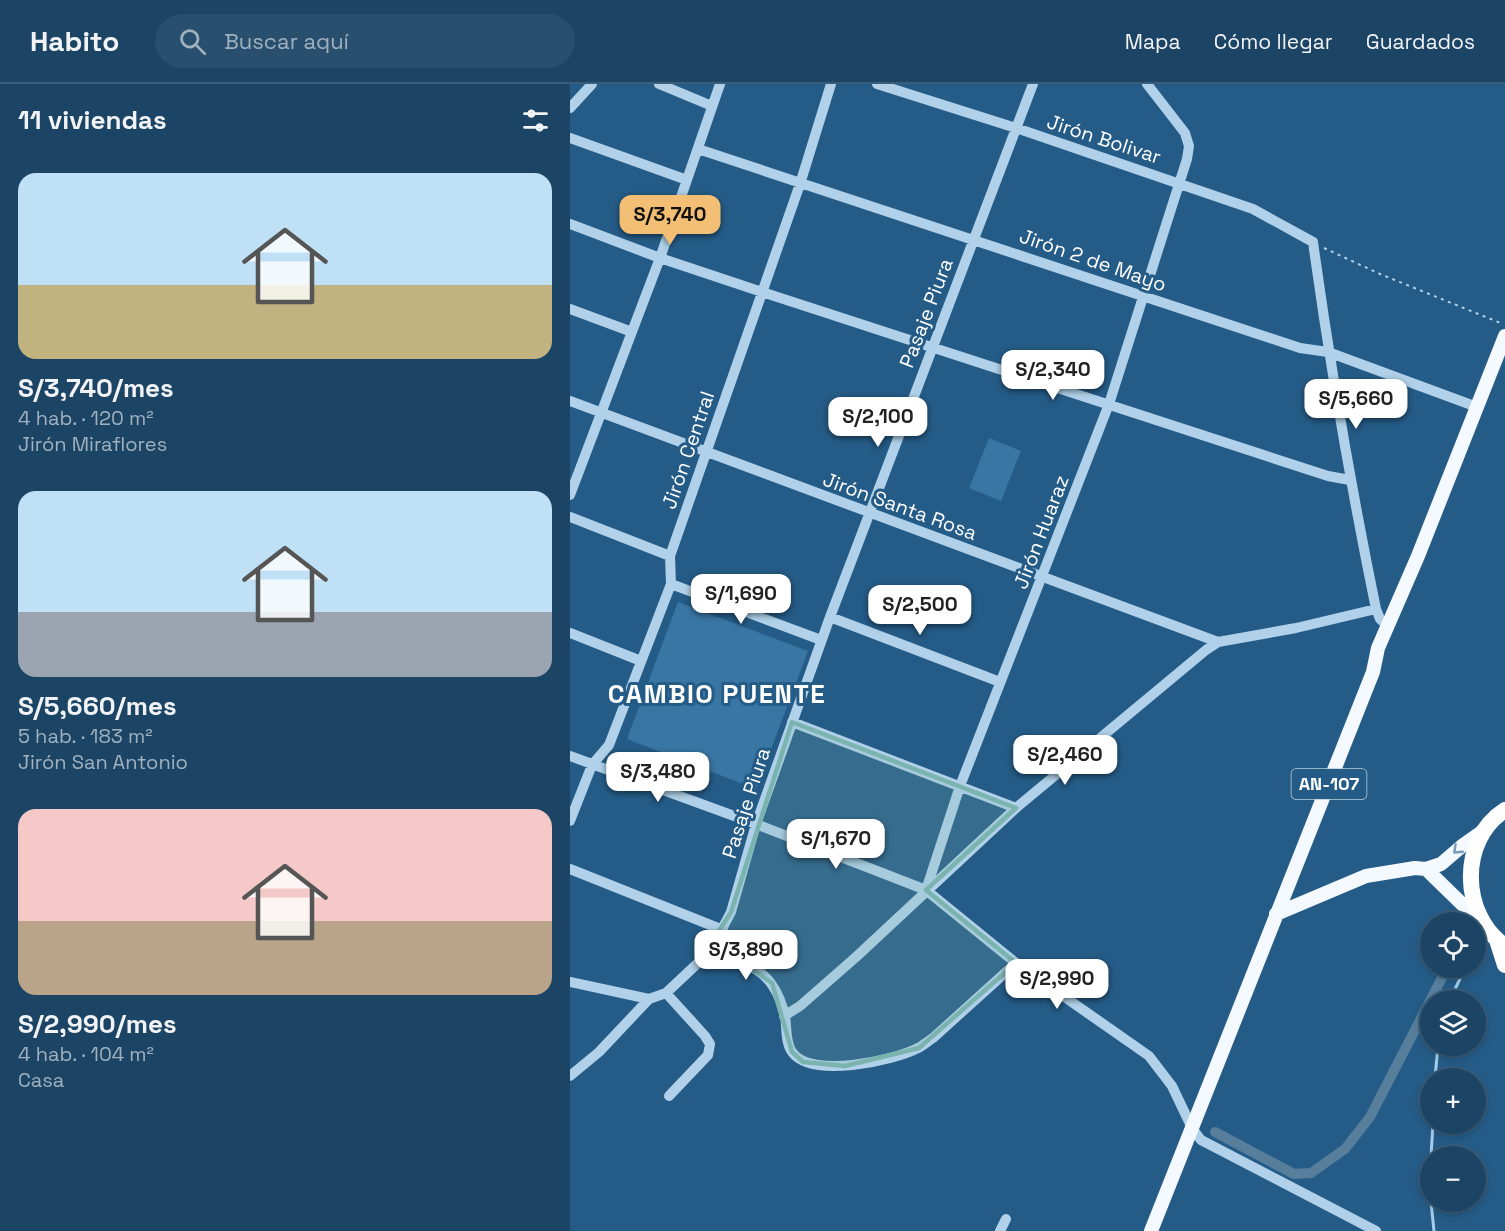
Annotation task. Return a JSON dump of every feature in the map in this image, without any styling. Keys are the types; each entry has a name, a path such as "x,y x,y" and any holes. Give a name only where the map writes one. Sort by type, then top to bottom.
{"highway":[{"path":"1478,912 1472,894 1471,871 1476,848 1486,828 1505,810"},
{"path":"1486,924 1501,943 1505,965"}],"main road":[{"name":"AN-107","path":"1151,1231 1360,703 1388,625 1418,556 1505,336"},
{"path":"1276,914 1366,876 1415,868 1426,869 1441,864 1486,828"},
{"path":"1426,869 1462,904 1474,912"}],"street":[{"path":"570,108 592,84"},
{"path":"659,84 712,106"},
{"path":"570,495 660,258 720,84"},
{"name":"Jirón Central","path":"570,821 592,765 609,745 671,584 670,556 800,184 831,84"},
{"name":"Jirón Bolivar","path":"877,84 1253,208 1313,243"},
{"name":"Pasaje Piura","path":"570,1076 599,1052 649,999 666,993 699,962 723,930 738,891 756,824 821,640 1032,84"},
{"name":"Jirón Huaraz","path":"926,890 960,786 1109,404 1179,183 1189,146 1185,133 1147,84"},
{"path":"570,138 687,180"},
{"name":"Jirón 2 de Mayo","path":"698,149 1300,348 1328,352 1477,407"},
{"path":"570,224 660,258 762,292 1328,476 1350,480"},
{"path":"1313,243 1328,352 1350,480 1376,609 1380,619 1388,625"},
{"path":"570,309 632,332"},
{"name":"Jirón Santa Rosa","path":"570,401 1218,642"},
{"path":"570,517 670,556"},
{"path":"671,584 821,640"},
{"path":"784,1016 800,1006 855,957 1016,808 1191,661 1218,642 1296,628 1376,609"},
{"path":"830,617 1000,682"},
{"path":"570,633 641,661"},
{"path":"792,722 1016,808"},
{"path":"570,756 756,824 926,890 1016,963 1149,1056 1172,1086 1192,1128 1201,1140 1376,1231"},
{"path":"570,869 723,930"},
{"path":"699,962 744,964 758,971 772,983 778,995 792,1052 803,1062 823,1066 845,1066 896,1056 919,1048 1016,963"},
{"path":"570,982 649,999"},
{"path":"666,993 710,1044 708,1054 669,1096"},
{"path":"1000,1231 1006,1219"}],"path":[{"path":"1313,243 1380,274 1505,325"}],"highlighted area":[{"path":"792,722 1016,808 926,890 1016,963 919,1048 845,1066 803,1062 792,1052 772,983 744,964 699,962 731,912"}],"shaded area":[{"path":"989,438 1021,451 1001,501 969,488"},
{"path":"678,602 808,651 756,789 627,739"}],"waterway":[{"path":"1215,1132 1294,1174 1311,1173 1345,1149 1370,1117 1442,978"},
{"path":"1455,990 1460,978"},
{"path":"1436,1068 1437,1056"},
{"path":"1432,1134 1432,1146"},
{"path":"1432,1212 1434,1231"}],"district":[{"name":"CAMBIO PUENTE","path":"717,694"}]}
